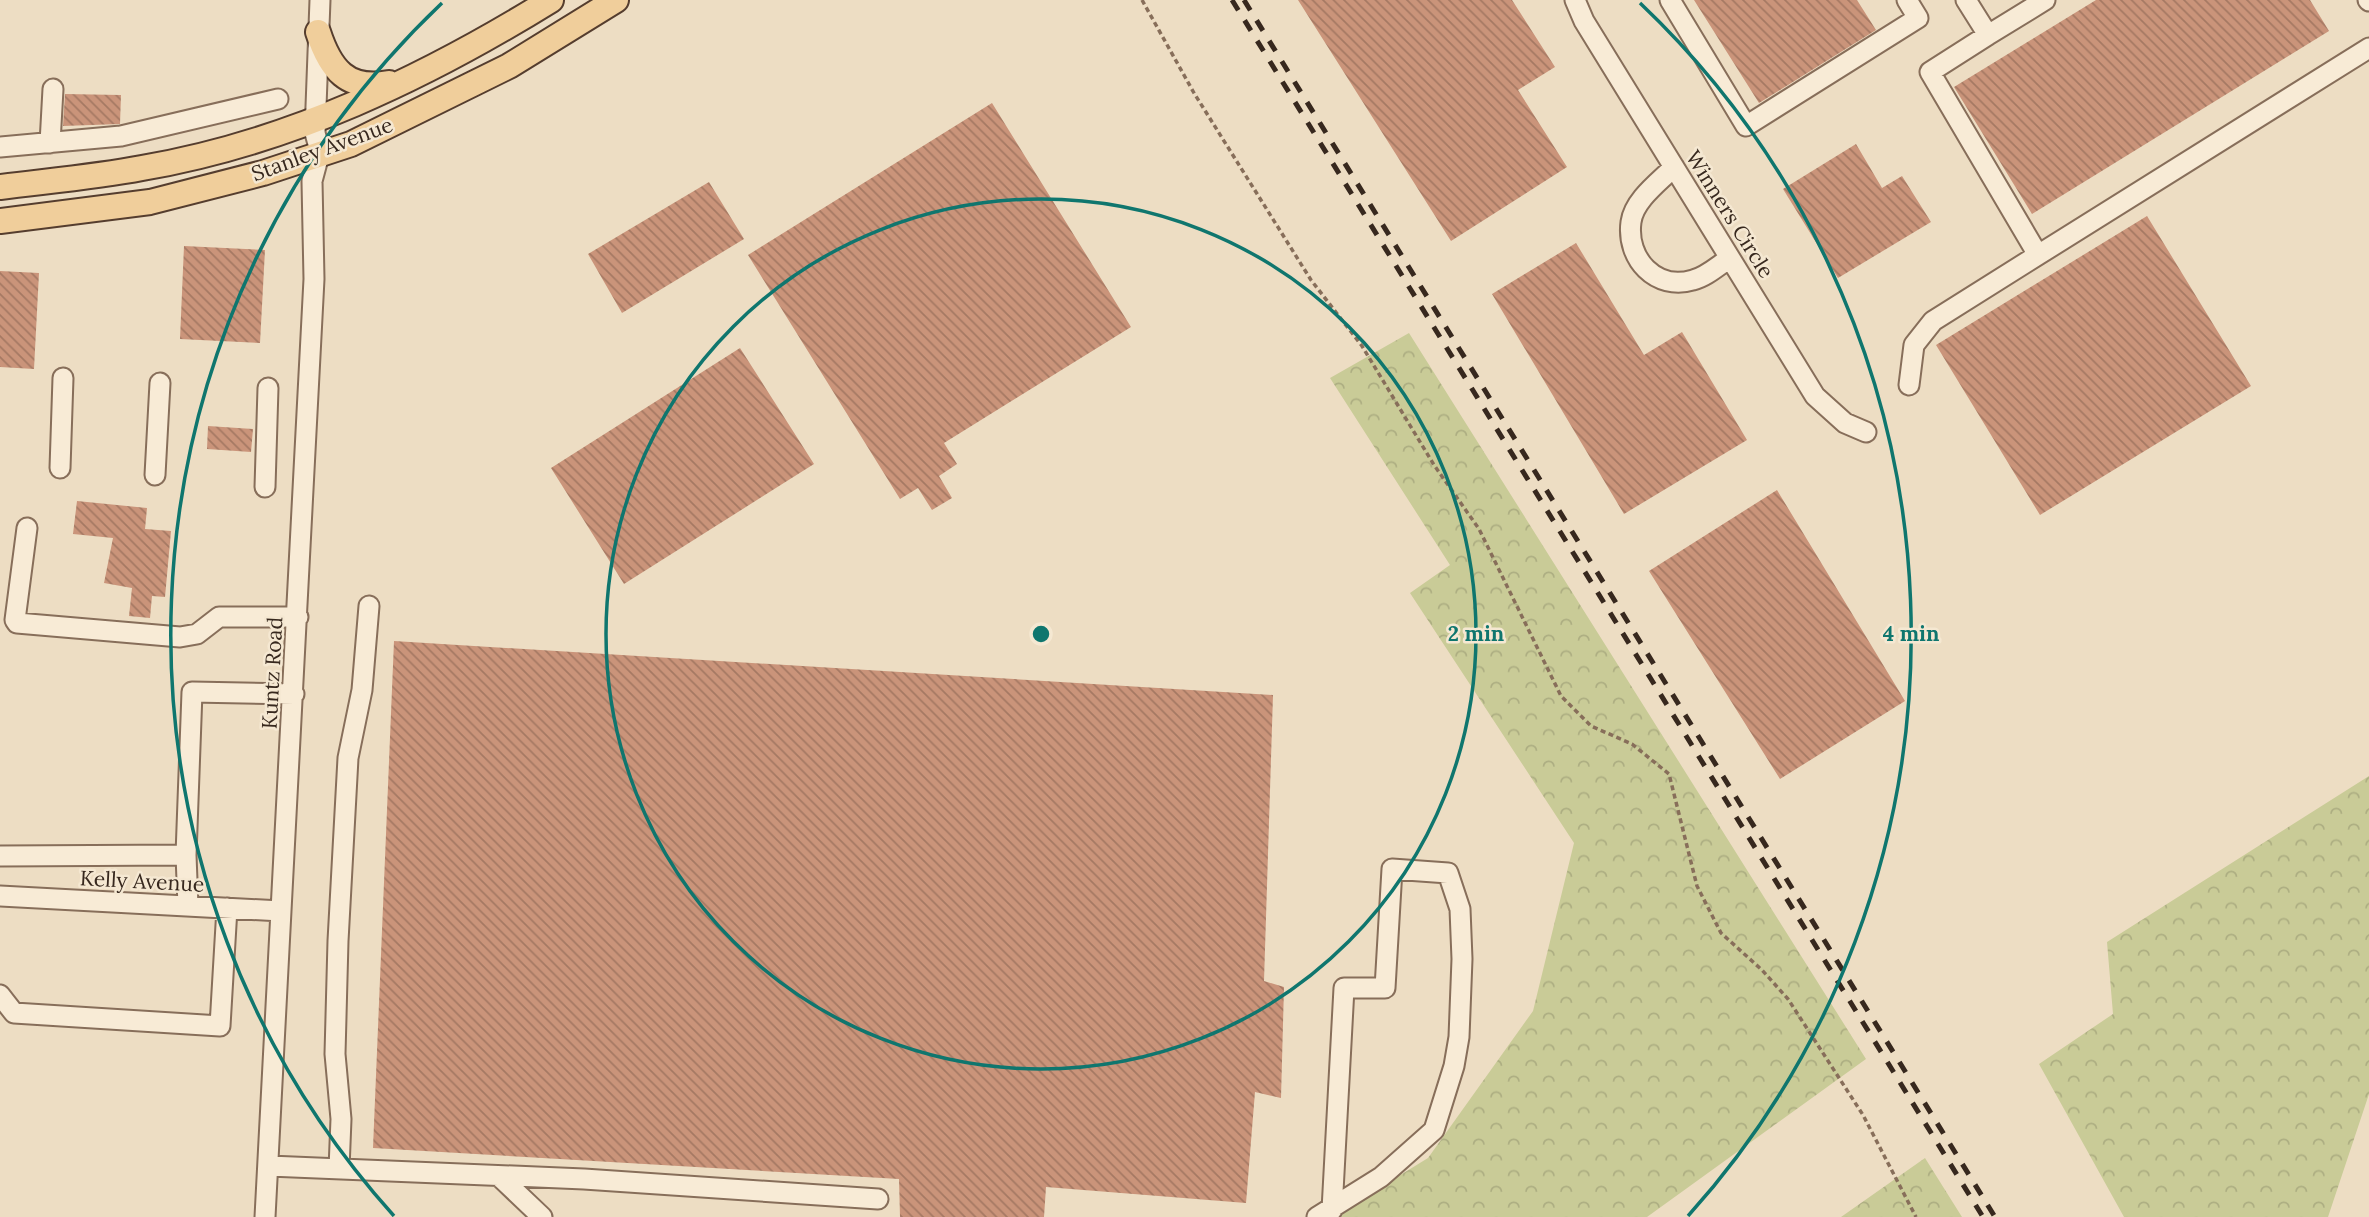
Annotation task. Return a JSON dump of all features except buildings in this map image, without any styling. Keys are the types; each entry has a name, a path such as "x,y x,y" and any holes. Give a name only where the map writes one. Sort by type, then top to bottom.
{"main road":[{"name":"Stanley Avenue","path":"0,221 150,202 263,173 317,135 410,79 492,36 551,0"},
{"name":"Stanley Avenue","path":"0,187 143,168 253,141 317,135 351,144 509,66 616,0"},
{"path":"318,32 325,55 344,77 361,85 410,79"}],"street":[{"name":"Kuntz Road","path":"265,1217 314,279 312,181 317,135 320,0"},
{"name":"Winners Circle","path":"1575,0 1584,21 1815,396 1845,423 1866,432"},
{"path":"1670,0 1746,126 1918,18 1907,0"},
{"path":"1966,0 1988,36"},
{"path":"2038,255 1930,72 2045,0"},
{"path":"1909,384 1914,345 1933,321 2369,48"},
{"path":"50,144 53,89"},
{"path":"0,147 121,136 278,99"},
{"path":"1674,167 1643,197 1631,221 1633,249 1645,271 1673,284 1696,280 1730,258"},
{"path":"60,468 63,379"},
{"path":"155,475 160,383"},
{"path":"265,487 268,388"},
{"path":"27,528 15,620 17,623 180,637 197,634 219,617 298,618"},
{"path":"339,1169 341,1119 335,1054 338,941 348,758 362,690 369,606"},
{"path":"188,906 186,855 192,692 294,694"},
{"path":"0,856 186,855"},
{"path":"1392,869 1448,873 1460,909 1462,959 1459,1037 1454,1066 1434,1130 1381,1177 1324,1213 1344,988 1385,988 1392,869"},
{"name":"Kelly Avenue","path":"0,896 281,911"},
{"path":"0,995 13,1013 220,1026 227,908"},
{"path":"269,1166 499,1175 878,1199"},
{"path":"499,1175 542,1217"}],"path":[{"path":"1142,0 1194,93 1311,280 1362,346 1434,465 1479,529 1561,696 1591,726 1632,744 1669,774 1698,886 1721,933 1762,970 1788,999 1863,1115 1916,1217"}],"green space":[{"path":"1409,333 1866,1059 1647,1217 1332,1217 1428,1158 1533,1011 1574,843 1410,593 1450,565 1330,378"},
{"path":"2369,776 2369,1094 2328,1217 2124,1217 2039,1064 2113,1014 2107,942"},
{"path":"1925,1158 1962,1217 1841,1217"}],"railway":[{"path":"1232,0 1983,1217"},
{"path":"1244,0 1995,1217"}]}
